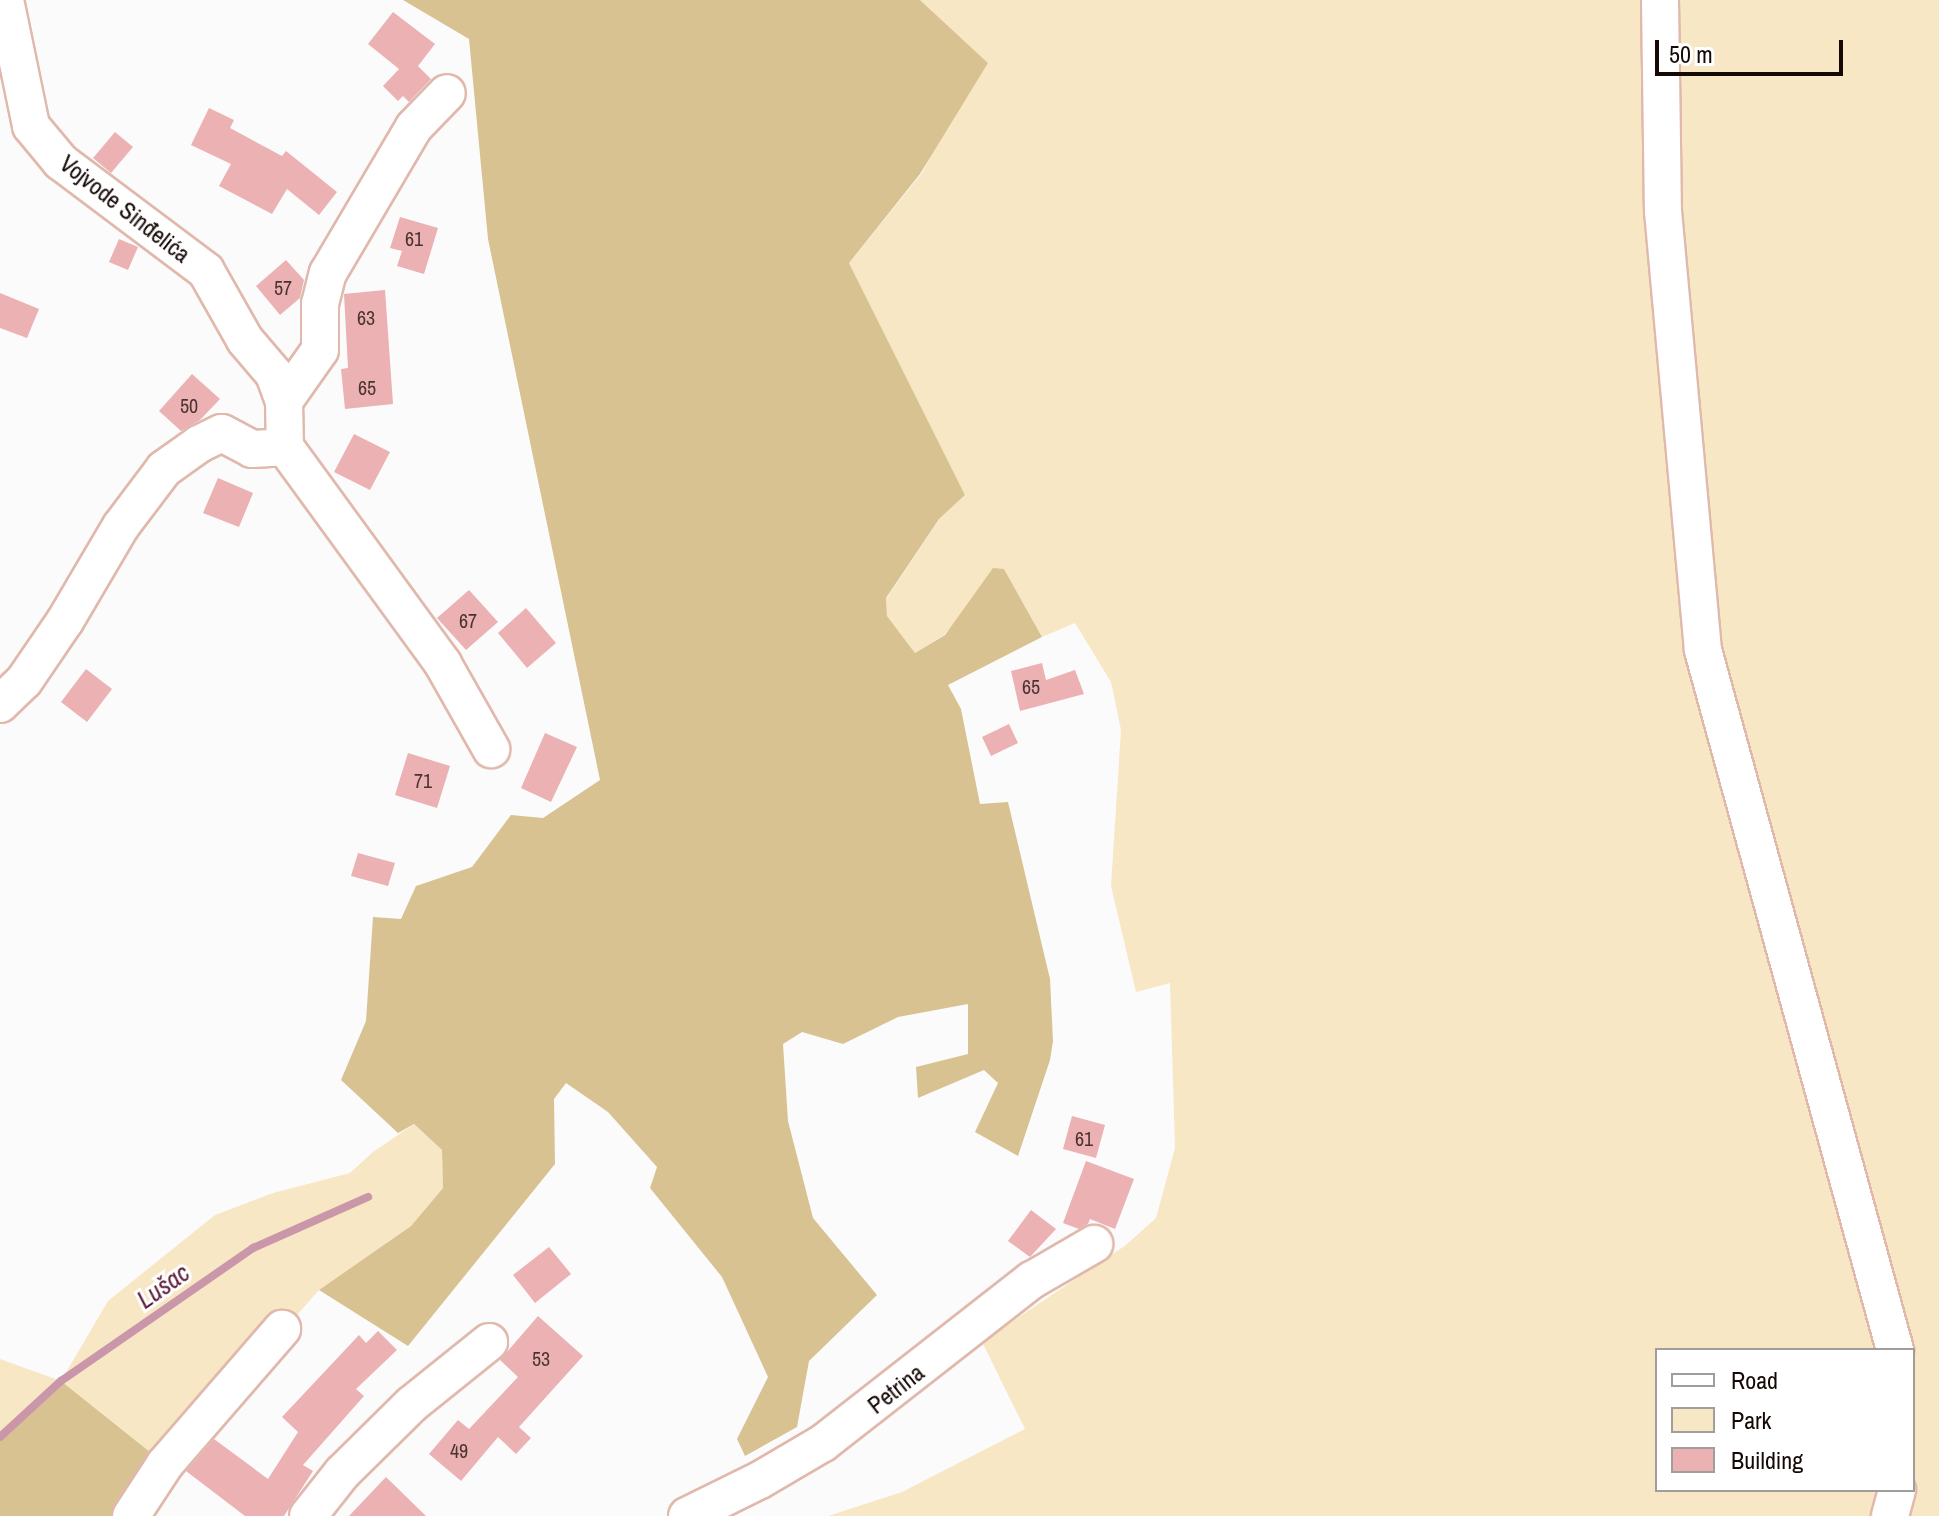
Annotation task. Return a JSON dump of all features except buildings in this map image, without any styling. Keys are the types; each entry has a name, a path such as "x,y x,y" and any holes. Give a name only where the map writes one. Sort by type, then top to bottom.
{"street":[{"name":"Vojvode Sinđelića","path":"5,0 31,126 72,171 206,271 231,319 274,374 284,401 285,447"},
{"path":"1660,0 1663,211 1703,650 1894,1348"},
{"path":"284,401 320,350 320,304 328,273 414,127 447,93"},
{"path":"0,704 24,681 57,633 121,526 164,469 199,444 222,433 252,449 285,447 443,664 491,749"},
{"name":"Petrina","path":"687,1516 760,1480 823,1443 857,1420 1032,1280 1094,1244"},
{"path":"131,1516 165,1464 282,1329"},
{"path":"308,1516 342,1473 412,1404 489,1342"},
{"path":"1890,1516 1896,1492"}],"green space":[{"path":"920,0 1656,0 1700,651 1891,1348 1655,1348 1655,1492 1892,1492 1886,1516 828,1516 902,1492 1025,1429 982,1342 1126,1245 1156,1218 1175,1148 1170,983 1136,992 1111,886 1121,730 1111,682 1075,623 1042,637 1004,569 944,635 915,653 887,616 886,599 939,519 965,495 849,263 922,173 943,133 988,63"},
{"path":"1664,0 1939,0 1939,1516 1894,1516 1912,1492 1915,1492 1915,1348 1898,1348 1707,650"},
{"path":"414,1124 442,1150 443,1188 411,1226 319,1290 165,1464 61,1381 108,1301 215,1215 273,1193 350,1173 373,1152"},
{"path":"0,1359 61,1381 0,1437"}],"shaded area":[{"path":"403,0 920,0 988,63 920,174 849,263 965,495 939,519 886,598 887,616 915,653 945,635 993,568 1004,569 1042,637 948,685 961,709 980,804 1008,802 1050,979 1053,1041 1050,1060 1018,1156 975,1132 998,1083 984,1070 918,1098 916,1067 968,1054 968,1004 898,1017 843,1044 802,1032 783,1044 788,1121 813,1218 877,1295 809,1361 797,1427 745,1456 737,1439 768,1377 722,1277 650,1188 657,1167 608,1112 566,1083 554,1099 555,1164 408,1346 319,1290 411,1226 443,1188 442,1150 414,1124 398,1133 341,1080 366,1021 373,917 401,919 416,886 472,867 511,815 543,818 600,780 488,239 469,39"},
{"path":"61,1381 165,1464 131,1516 0,1516 0,1437"}],"waterway":[{"name":"Lušac","path":"0,1437 61,1381 253,1248 368,1197"}]}
